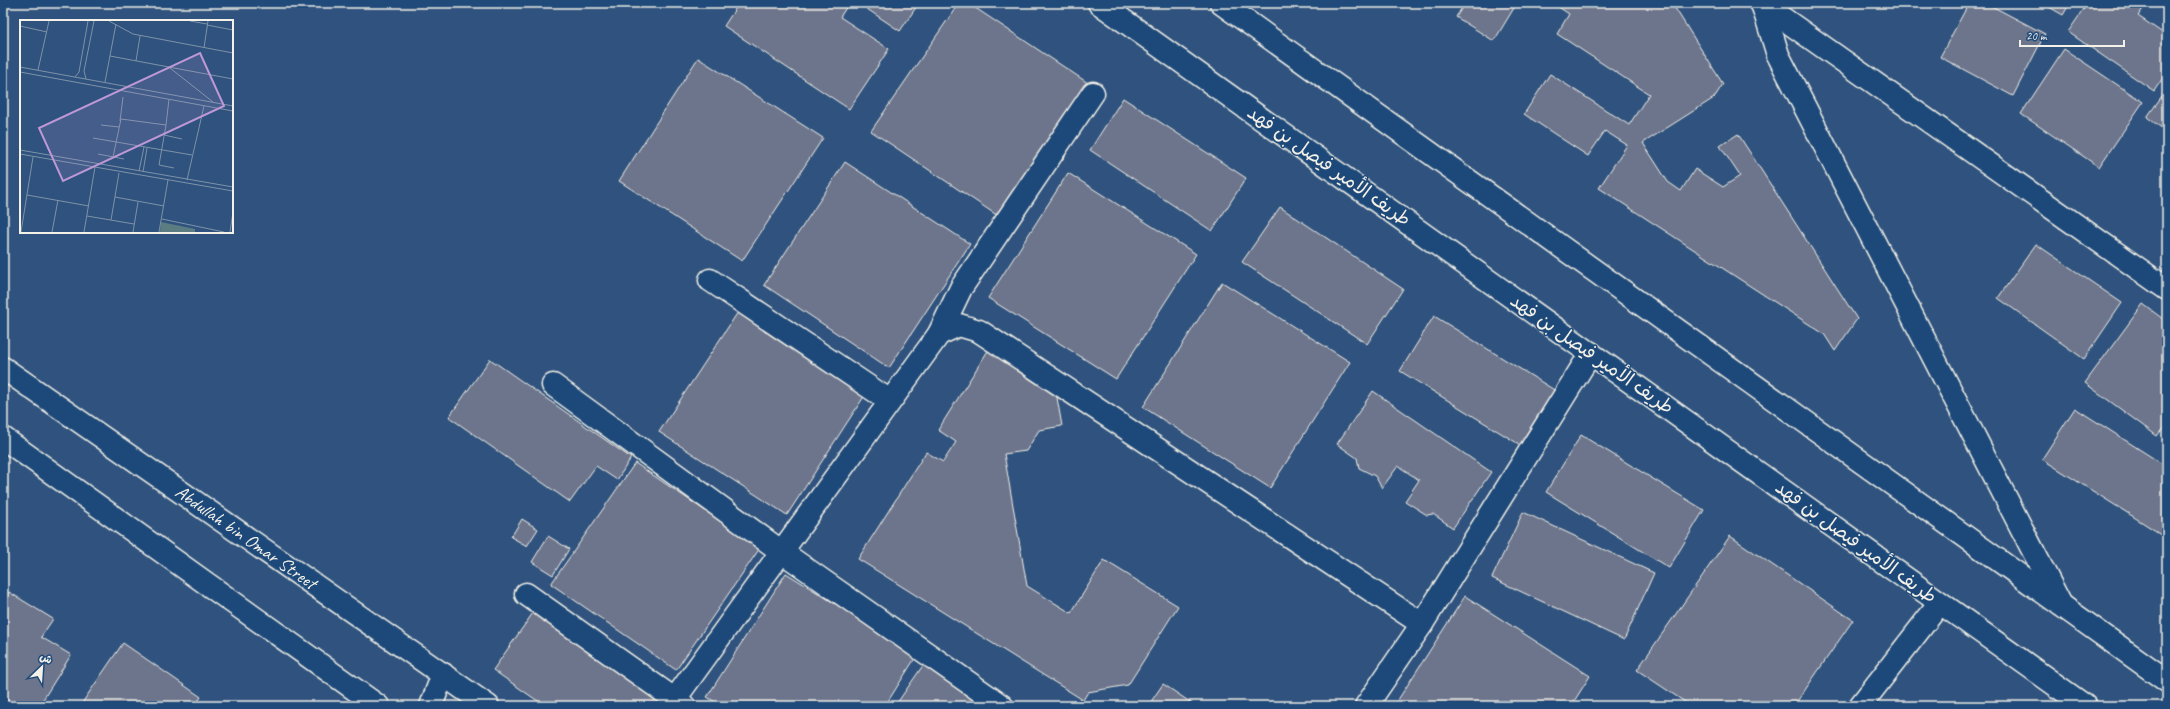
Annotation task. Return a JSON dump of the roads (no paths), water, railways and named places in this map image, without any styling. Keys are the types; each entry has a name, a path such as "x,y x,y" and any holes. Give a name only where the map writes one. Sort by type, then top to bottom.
{"street":[{"name":"طريف الأمير فيصل بن فهد","path":"1099,3 2085,706"},
{"path":"1221,3 2167,681"},
{"path":"1762,3 1778,55 2061,605"},
{"path":"1762,3 2167,289"},
{"path":"526,594 679,703 782,552 939,334 961,288 1093,93"},
{"path":"710,280 890,401"},
{"path":"939,334 959,325 979,331 1422,624"},
{"path":"1366,706 1422,624 1590,353"},
{"name":"Abdullah bin Omar Street","path":"3,368 488,706"},
{"path":"553,385 782,552 1002,706"},
{"path":"3,438 378,706"},
{"path":"1860,706 1940,602"},
{"path":"431,706 443,674"}]}
